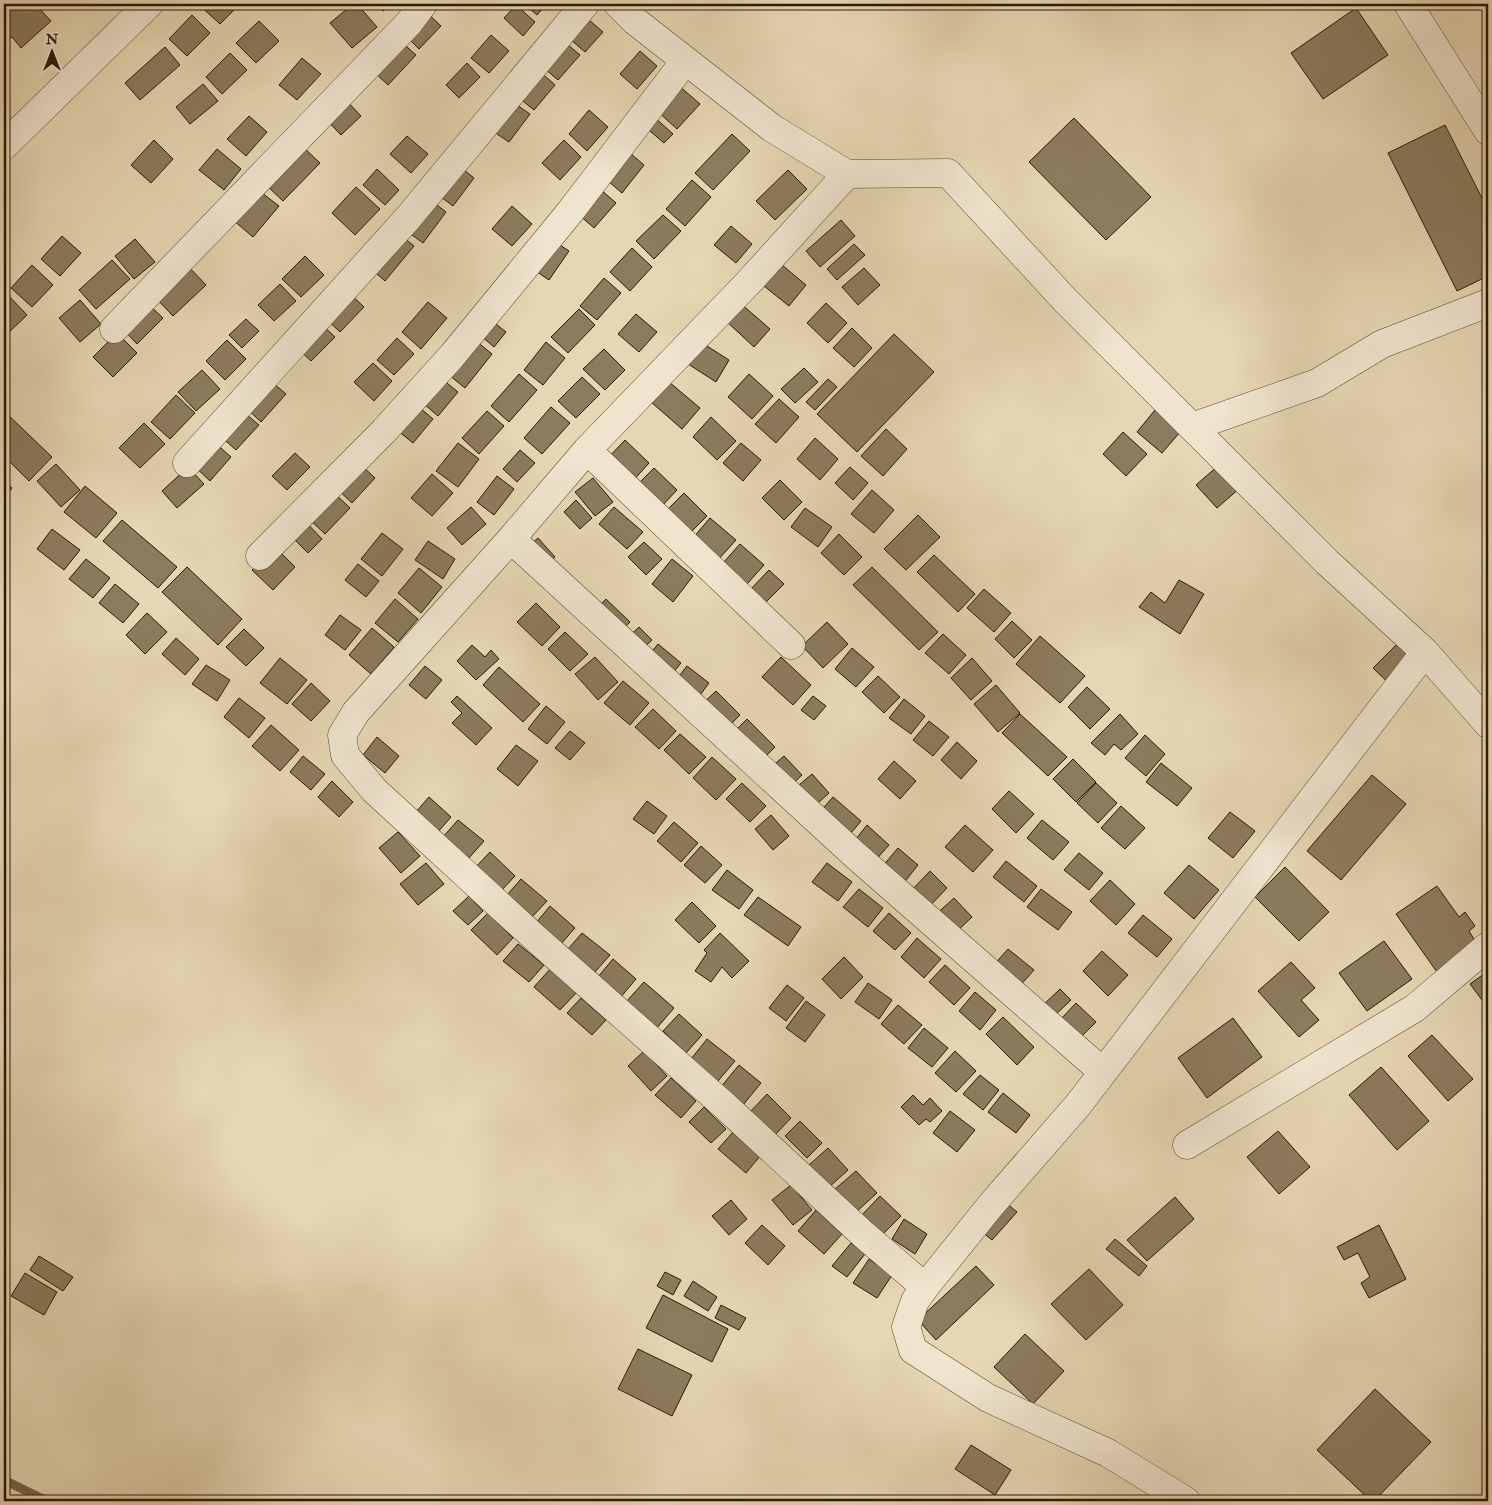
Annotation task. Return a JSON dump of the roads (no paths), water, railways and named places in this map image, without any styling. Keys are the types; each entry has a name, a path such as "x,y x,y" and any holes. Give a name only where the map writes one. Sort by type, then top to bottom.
{"street":[{"path":"4,146 149,4"},
{"path":"114,329 402,30 423,4"},
{"path":"187,463 408,218 585,4"},
{"path":"618,4 635,21 772,128 847,174 948,174 1065,300 1327,562 1425,652 1488,724"},
{"path":"1408,4 1482,119 1488,132"},
{"path":"260,556 384,431 452,356 570,212 686,61"},
{"path":"847,174 748,282 587,450 511,539 356,712 342,734 345,755 374,790 526,930 725,1106 864,1235 925,1287"},
{"path":"1192,427 1316,383 1382,344 1488,303"},
{"path":"587,450 791,645"},
{"path":"511,539 855,855 1103,1072"},
{"path":"1186,1501 1108,1454 988,1398 914,1350 906,1327 915,1301 925,1287 1103,1072 1425,652"},
{"path":"1187,1145 1415,1008 1488,946"}],"waterway":[{"path":"4,1480 47,1501"}]}
